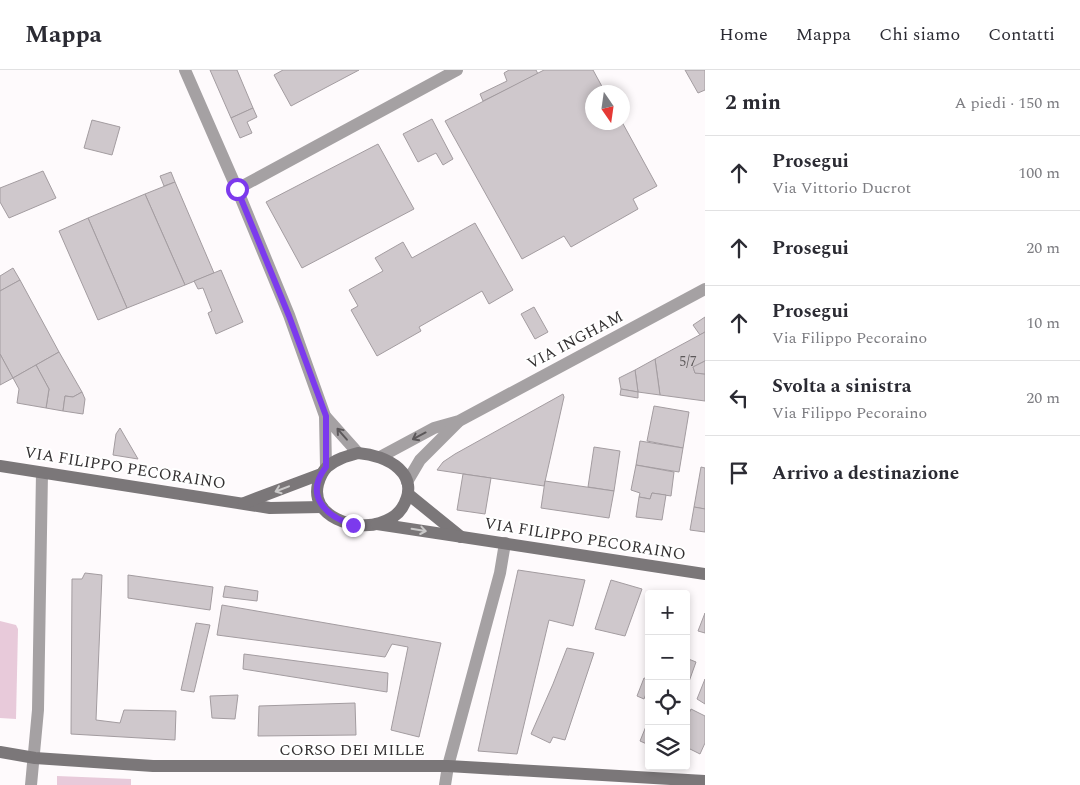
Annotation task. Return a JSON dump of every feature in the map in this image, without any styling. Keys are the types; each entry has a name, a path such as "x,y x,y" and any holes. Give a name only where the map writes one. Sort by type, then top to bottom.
{"street":[{"path":"185,70 237,189 289,316 326,416 358,453 380,457 396,466 403,473 408,488 461,537"},
{"path":"237,189 457,70"},
{"name":"VIA INGHAM","path":"459,421 705,289"},
{"path":"326,416 324,471 317,486 318,496 322,507 331,515 341,521 359,525 377,524 390,519 400,512 420,460 459,421"},
{"path":"380,457 434,428 459,421"},
{"name":"VIA FILIPPO PECORAINO","path":"244,503 324,471 337,460 358,453"},
{"name":"VIA FILIPPO PECORAINO","path":"0,466 270,508 322,507"},
{"path":"31,785 38,710 42,472"},
{"name":"VIA FILIPPO PECORAINO","path":"377,524 705,574"},
{"path":"446,785 448,766 500,573 505,543"},
{"name":"CORSO DEI MILLE","path":"0,752 35,758 153,766 448,766 705,782"}],"shaded area":[{"path":"0,621 16,625 18,629 16,719 0,718"},
{"path":"57,776 131,779 131,785 57,785"}],"building":[{"path":"210,70 237,70 253,108 231,118"},
{"path":"283,70 359,70 291,106 274,75"},
{"path":"509,70 536,70 538,74 483,101 480,94 507,81 504,73"},
{"path":"544,70 593,70 601,85 585,85 585,130 626,130 657,186 633,199 638,209 571,247 564,236 522,259 445,121"},
{"path":"685,70 705,70 705,90 698,93"},
{"path":"253,108 257,117 247,122 252,133 240,138 231,118"},
{"path":"432,119 453,159 443,165 436,153 418,162 403,134"},
{"path":"92,120 120,127 112,155 84,148"},
{"path":"378,144 414,209 302,268 266,202"},
{"path":"43,171 56,198 9,218 0,202 0,188"},
{"path":"171,172 175,182 164,186 160,176"},
{"path":"175,182 214,273 185,285 145,194"},
{"path":"145,194 185,285 127,308 88,218"},
{"path":"88,218 127,308 98,320 59,231"},
{"path":"475,223 513,290 489,304 482,291 419,327 421,331 377,356 351,310 358,306 349,290 383,271 375,258 403,242 412,258"},
{"path":"13,268 20,280 0,291 0,276"},
{"path":"221,270 243,322 216,334 208,313 212,311 203,288 198,289 194,281"},
{"path":"20,280 59,352 13,378 0,354 0,291"},
{"path":"534,307 548,332 535,339 521,314"},
{"path":"705,317 705,332 700,335 693,325"},
{"path":"705,332 705,361 693,367 695,373 705,374 705,401 660,395 655,359"},
{"path":"59,352 82,392 73,397 65,396 63,411 46,408 49,389 36,365"},
{"path":"0,354 13,378 0,385"},
{"path":"655,359 660,395 638,392 635,370"},
{"path":"705,361 705,374 695,373 693,367"},
{"path":"36,365 49,389 46,408 17,403 19,389 13,378"},
{"path":"635,370 638,392 621,389 619,378"},
{"path":"621,389 638,392 638,398 620,395"},
{"path":"82,392 85,399 83,414 63,411 65,396 73,397"},
{"path":"563,394 564,397 544,486 437,470 443,462 455,454"},
{"path":"654,406 689,412 683,448 647,441"},
{"path":"120,428 138,459 113,455 116,434"},
{"path":"640,441 683,448 679,472 636,465"},
{"path":"594,447 620,451 614,491 588,487"},
{"path":"636,465 674,472 671,496 652,493 650,499 639,497 640,493 631,490"},
{"path":"701,467 705,468 705,509 694,507"},
{"path":"463,474 491,478 485,514 457,510"},
{"path":"545,481 614,491 609,518 541,508"},
{"path":"652,493 666,495 662,520 636,517 639,497 650,499"},
{"path":"694,507 705,509 705,532 690,530"},
{"path":"518,570 585,580 573,626 549,620 517,754 478,751"},
{"path":"85,573 102,575 96,720 120,723 124,710 176,711 175,740 71,734 72,579 82,579"},
{"path":"128,575 213,587 210,610 128,598"},
{"path":"611,580 642,589 625,636 595,629"},
{"path":"225,586 258,591 257,601 223,597"},
{"path":"222,605 441,643 419,737 391,730 408,647 392,644 385,657 217,635"},
{"path":"705,613 705,633 698,631"},
{"path":"196,623 210,625 194,692 181,690"},
{"path":"567,648 594,653 565,740 553,737 550,743 531,734"},
{"path":"244,654 388,673 387,692 243,669"},
{"path":"690,660 696,662 690,679"},
{"path":"644,678 645,678 644,699 637,696"},
{"path":"705,679 705,704 697,699"},
{"path":"238,695 235,719 212,718 210,696"},
{"path":"355,703 356,735 258,736 259,706"},
{"path":"691,709 705,716 705,743 700,754 690,749"},
{"path":"645,729 645,743 640,741"}],"route":[{"path":"237,189 289,316 326,416 326,467 321,474 317,486 318,496 322,507 331,515 353,525"}]}
